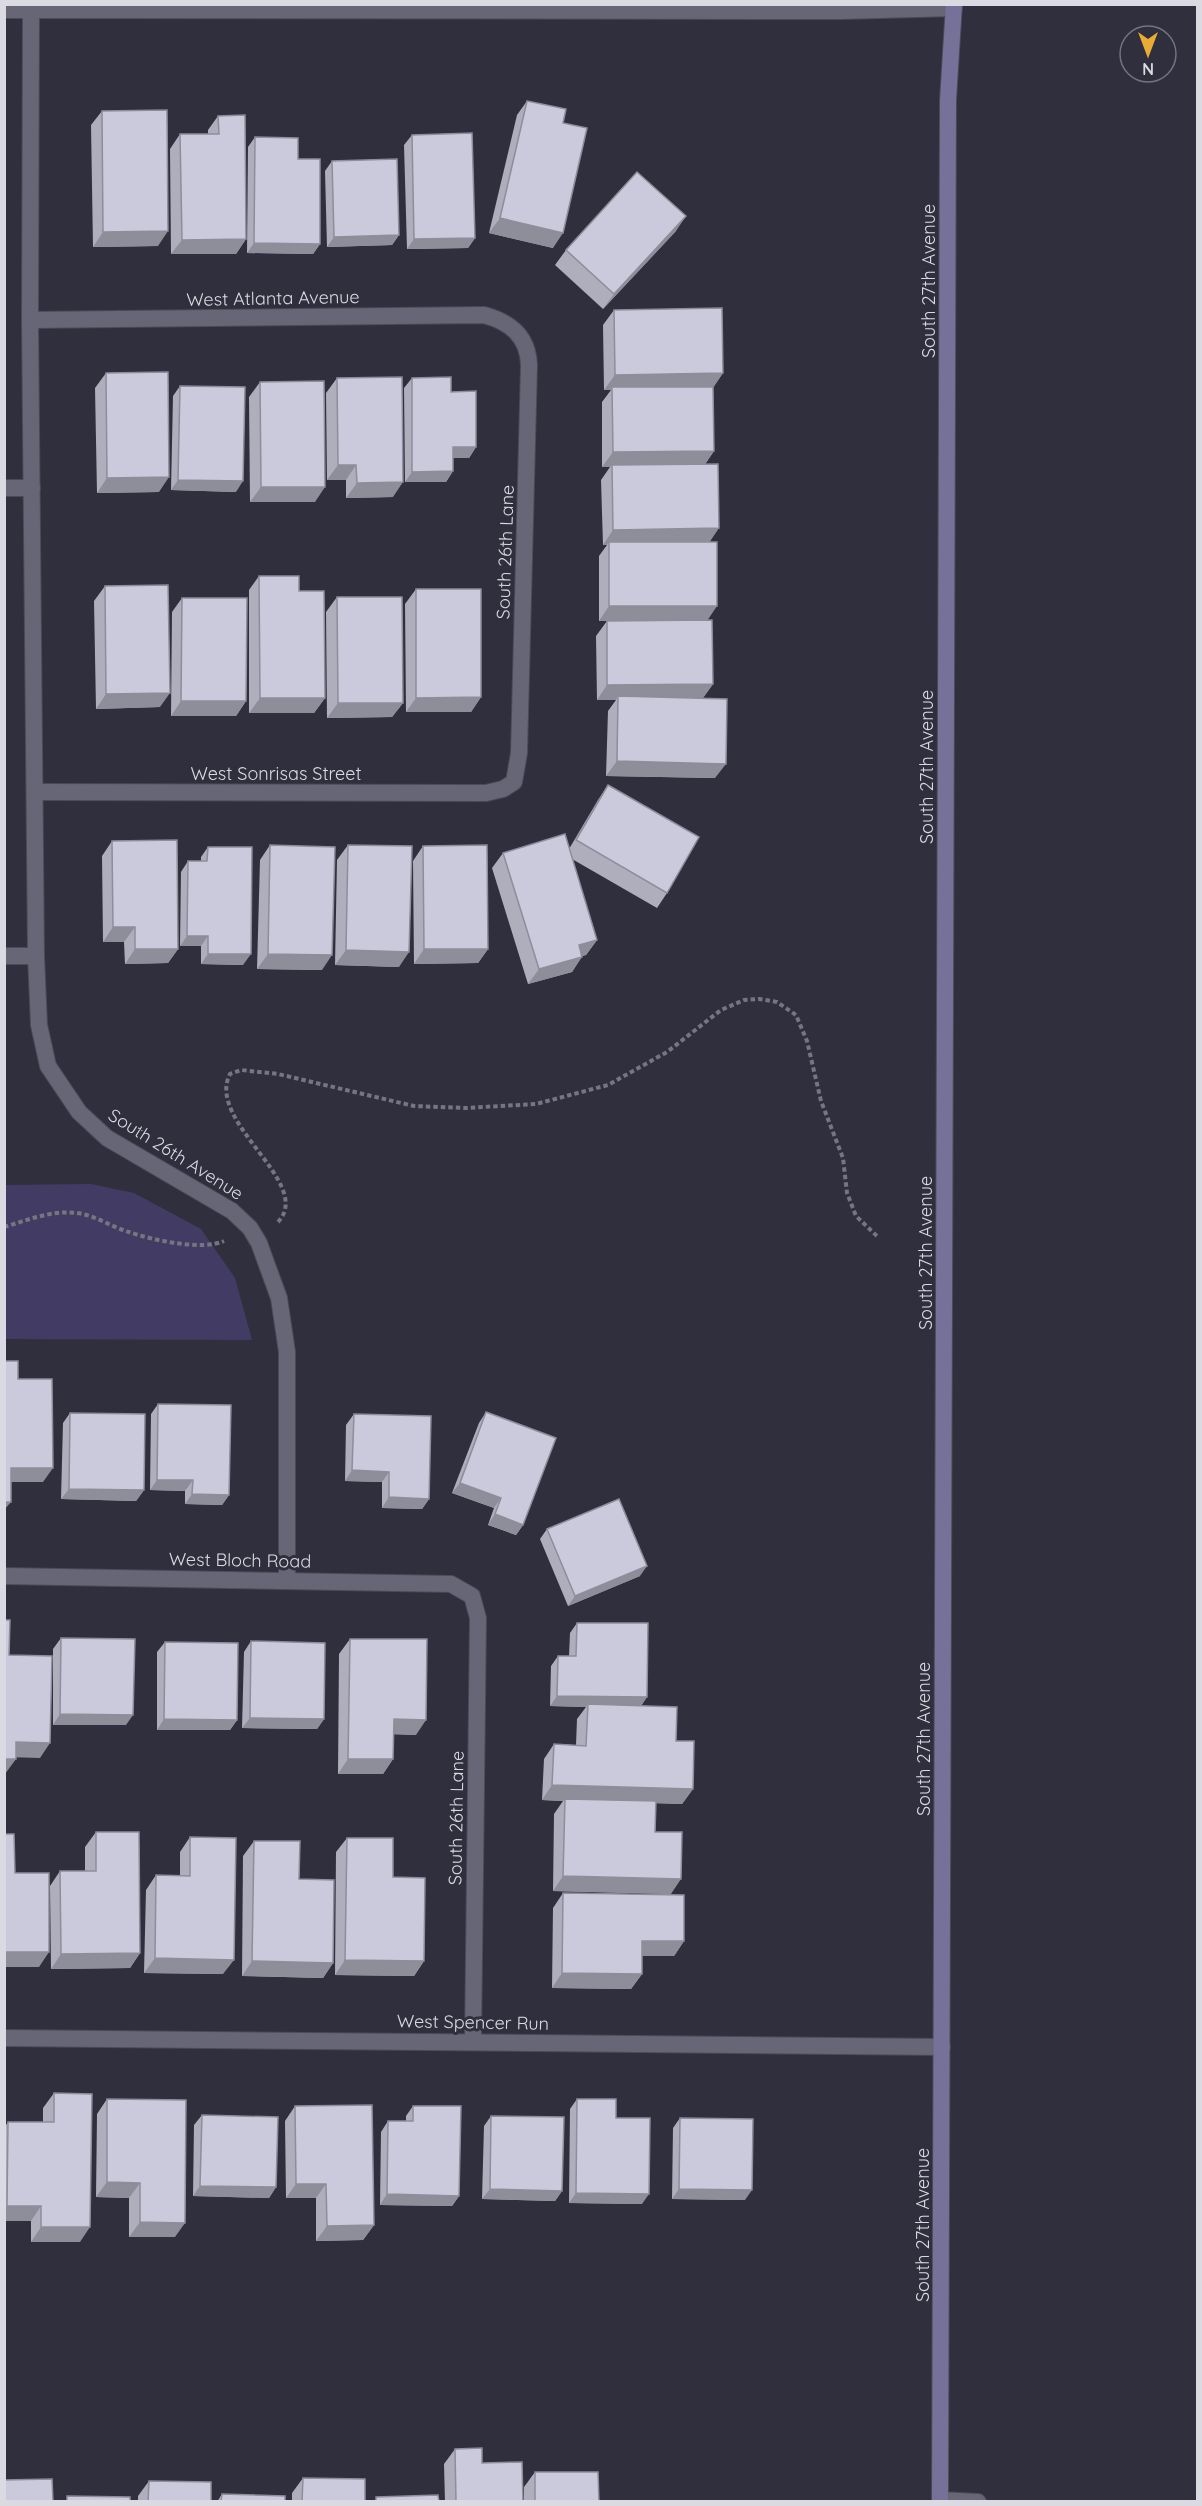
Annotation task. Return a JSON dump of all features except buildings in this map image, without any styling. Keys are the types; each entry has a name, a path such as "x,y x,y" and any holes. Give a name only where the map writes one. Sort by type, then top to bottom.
{"main road":[{"name":"South 27th Avenue","path":"940,2501 948,100 954,6"}],"street":[{"path":"4,10 842,11 954,6"},
{"name":"South 26th Avenue","path":"31,10 30,320 36,956 39,1025 48,1066 79,1112 107,1138 232,1211 250,1228 259,1243 279,1298 287,1352 287,1581"},
{"name":"West Atlanta Avenue","path":"30,320 483,315 500,319 514,327"},
{"name":"South 26th Lane","path":"514,327 529,352 529,365 519,753 514,782"},
{"path":"4,488 32,488"},
{"name":"West Sonrisas Street","path":"36,792 486,793 502,789 514,782"},
{"path":"4,956 36,956"},
{"name":"West Bloch Road","path":"4,1576 451,1584 472,1596"},
{"name":"South 26th Lane","path":"472,1596 478,1618 474,2042"},
{"name":"West Spencer Run","path":"4,2038 942,2047"},
{"path":"940,2501 978,2502"}],"path":[{"path":"259,1243 282,1218 284,1194 269,1166 234,1118 225,1099 225,1084 230,1074 241,1070 278,1074 414,1106 466,1108 536,1104 608,1086 667,1052 721,1010 744,1000 759,999 777,1002 796,1015 807,1041 821,1101 843,1158 847,1193 856,1216 879,1238"},
{"path":"4,1227 48,1214 79,1213 131,1233 201,1245 217,1244 250,1228"}],"shaded area":[{"path":"91,1184 134,1193 201,1229 235,1278 252,1340 5,1339 5,1185"}]}
